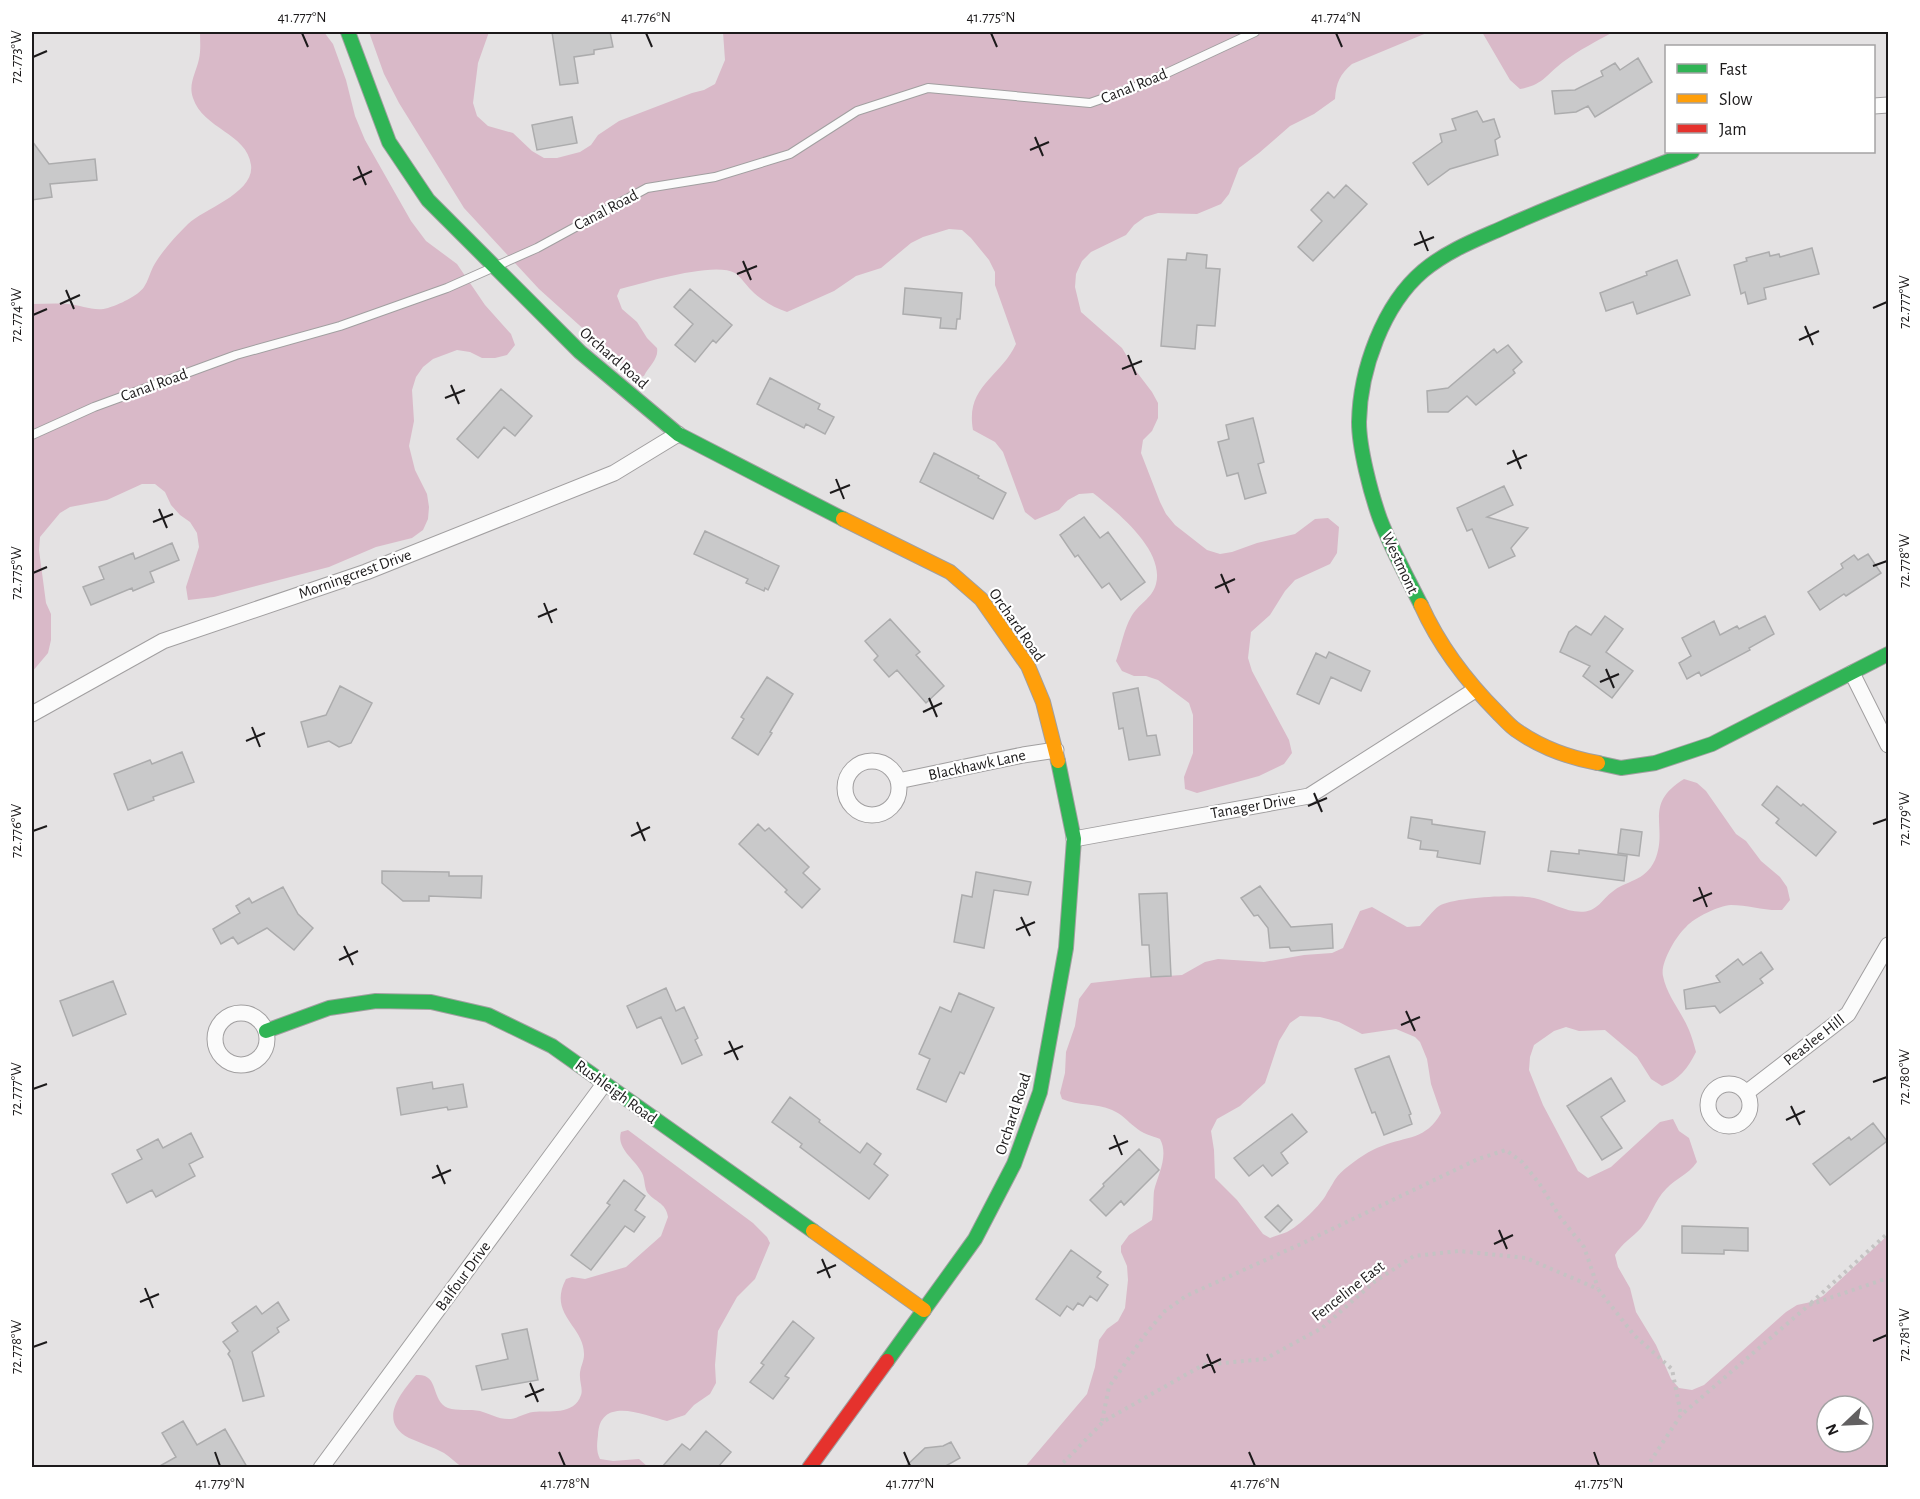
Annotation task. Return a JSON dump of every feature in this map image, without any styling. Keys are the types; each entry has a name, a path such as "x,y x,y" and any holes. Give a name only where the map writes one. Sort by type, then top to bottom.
{"street":[{"name":"Orchard Road","path":"348,32 389,142 428,200 580,352 678,434 814,506 950,572 981,599 1028,666 1043,702 1056,750 1074,839 1066,948 1040,1092 1014,1164 975,1239 809,1467"},
{"name":"Westmont","path":"1689,153 1546,209 1449,252 1422,272 1405,291 1375,342 1364,381 1359,423 1366,470 1380,519 1428,621 1475,690 1515,729 1545,746 1576,759 1621,768 1655,763 1712,744 1888,654"},
{"name":"Morningcrest Drive","path":"32,714 163,641 366,572 603,478 678,434"},
{"path":"1852,673 1888,746"},
{"name":"Tanager Drive","path":"1074,839 1309,796 1475,690"},
{"name":"Blackhawk Lane","path":"898,781 1056,750"},
{"name":"Peaslee Hill","path":"1746,1093 1848,1014 1888,945"},
{"name":"Rushleigh Road","path":"266,1031 329,1008 376,1001 431,1002 488,1015 552,1046 924,1310"},
{"name":"Balfour Drive","path":"321,1467 604,1084"}],"lane":[{"name":"Canal Road","path":"32,435 94,408 236,355 340,326 447,288 537,248 647,188 715,177 790,154 857,111 928,88 1090,103 1139,86 1255,32"}],"path":[{"path":"1102,1423 1109,1387 1151,1327 1165,1311 1186,1296 1478,1159 1506,1150 1527,1169 1584,1247 1598,1289"},
{"path":"1646,1467 1681,1415 1809,1305 1888,1233"},
{"name":"Fenceline East","path":"1058,1467 1102,1423 1203,1365 1265,1359 1322,1328 1374,1282 1414,1256 1459,1251 1526,1258 1598,1289 1634,1335 1672,1369 1681,1415"},
{"path":"1809,1305 1888,1278"}],"shaded area":[{"path":"200,32 324,32 333,44 346,80 355,116 365,140 411,221 426,241 457,264 485,305 511,334 515,345 507,355 495,358 482,358 470,352 457,350 433,359 416,377 412,390 414,421 409,446 415,470 427,494 429,507 428,519 423,530 412,538 376,547 329,567 214,597 188,600 186,587 199,547 197,533 190,522 171,505 165,492 155,484 142,484 107,500 70,507 60,513 40,537 39,550 46,603 51,614 51,640 48,653 32,672 32,304 68,304 103,309 128,300 144,287 160,256 188,224 237,192 245,184 250,175 251,165 248,154 242,145 206,117 193,98 192,83 200,56"},
{"path":"369,32 489,32 478,63 473,103 477,116 488,126 513,133 532,151 544,158 557,158 580,152 591,145 598,135 619,121 715,84 725,60 723,32 1429,32 1352,64 1339,79 1335,99 1314,114 1290,126 1239,168 1229,194 1221,204 1197,214 1158,213 1145,217 1126,235 1091,252 1082,261 1076,274 1075,287 1081,312 1122,348 1158,403 1158,418 1152,431 1143,440 1141,453 1160,502 1175,525 1207,550 1220,554 1295,534 1315,519 1328,518 1339,527 1337,553 1330,564 1295,580 1270,615 1251,632 1248,658 1252,671 1289,740 1292,753 1284,764 1259,776 1197,793 1185,789 1184,777 1193,753 1193,715 1189,703 1158,680 1146,676 1134,676 1122,671 1116,661 1131,617 1151,594 1156,584 1157,571 1146,545 1114,510 1093,493 1079,494 1068,500 1059,510 1035,520 1025,512 1003,452 995,442 973,430 972,415 979,392 1010,355 1016,344 995,285 995,272 989,260 962,230 949,229 923,237 911,243 881,268 856,276 834,291 787,312 763,300 735,273 725,270 679,274 620,289 617,296 622,309 637,322 647,338 657,348 657,356 644,376 638,378 539,289 464,208 399,103 384,74"},
{"path":"1482,32 1613,32 1569,58 1544,79 1520,89 1510,80"},
{"path":"1684,779 1697,783 1706,791 1736,834 1746,841 1761,861 1780,877 1787,887 1790,900 1782,910 1731,905 1713,910 1690,923 1674,943 1666,957 1663,976 1689,1030 1696,1052 1678,1077 1662,1086 1651,1079 1637,1057 1605,1030 1579,1031 1566,1027 1554,1031 1534,1045 1529,1070 1543,1105 1578,1171 1588,1178 1611,1167 1660,1122 1673,1119 1679,1131 1689,1138 1697,1162 1666,1189 1641,1228 1615,1255 1618,1267 1630,1288 1636,1312 1656,1345 1671,1379 1679,1388 1692,1390 1704,1385 1786,1312 1797,1305 1823,1296 1888,1235 1888,1467 1024,1468 1087,1394 1095,1367 1099,1340 1107,1329 1118,1321 1125,1308 1128,1280 1127,1266 1121,1246 1129,1235 1152,1220 1154,1191 1163,1158 1160,1139 1140,1131 1116,1112 1100,1106 1062,1099 1060,1093 1065,1073 1066,1052 1075,1026 1079,999 1091,983 1182,975 1205,962 1218,959 1264,962 1332,953 1343,948 1360,911 1372,907 1407,927 1420,926 1439,906 1471,898 1525,897 1577,912 1591,910 1617,888 1641,877 1651,867 1659,848 1659,816 1664,798","holes":["1300,1016 1320,1017 1339,1022 1362,1034 1396,1029 1415,1037 1420,1042 1427,1059 1431,1084 1441,1113 1435,1122 1422,1133 1377,1148 1354,1162 1339,1174 1324,1198 1303,1220 1287,1232 1270,1238 1263,1234 1237,1200 1215,1178 1211,1131 1217,1119 1240,1106 1265,1083 1279,1041 1290,1023"]},
{"path":"628,1130 753,1223 770,1243 755,1279 737,1297 718,1331 716,1383 710,1394 694,1405 685,1415 667,1421 636,1412 615,1411 606,1415 598,1435 597,1450 600,1459 613,1461 639,1459 648,1467 462,1467 444,1453 409,1438 399,1431 394,1424 395,1407 404,1390 416,1375 429,1378 442,1404 448,1408 480,1411 503,1419 533,1412 560,1411 578,1402 582,1393 580,1374 584,1355 583,1345 568,1320 561,1302 561,1291 566,1279 572,1277 585,1279 626,1267 661,1236 668,1217 665,1208 647,1192 642,1173 621,1144 621,1132"}],"building":[{"path":"552,32 610,32 613,47 594,50 594,54 574,57 578,83 560,85"},
{"path":"1638,58 1652,82 1595,117 1588,106 1576,112 1555,114 1552,91 1575,90 1603,76 1601,71 1615,63 1620,70"},
{"path":"1477,111 1483,122 1494,119 1500,137 1495,140 1498,155 1450,169 1428,185 1413,163 1442,142 1440,134 1456,130 1452,119"},
{"path":"572,117 577,143 537,150 532,125"},
{"path":"32,141 49,164 95,159 97,180 50,184 52,197 32,200"},
{"path":"1346,185 1367,204 1313,261 1298,247 1322,221 1311,210 1328,192 1334,198"},
{"path":"1812,248 1819,274 1764,288 1766,299 1748,304 1745,292 1741,294 1734,265 1747,261 1746,258 1769,252 1770,256 1779,254 1780,257"},
{"path":"1187,253 1207,255 1206,268 1220,269 1215,326 1197,325 1195,349 1161,346 1168,259 1186,260"},
{"path":"1677,260 1690,295 1637,314 1633,302 1606,311 1600,293 1647,275 1646,272"},
{"path":"905,288 962,293 960,319 957,319 956,329 940,328 941,318 903,314"},
{"path":"690,289 732,325 716,343 713,340 695,362 675,345 693,324 674,307"},
{"path":"1508,345 1522,362 1513,370 1515,373 1476,405 1467,396 1448,412 1428,412 1427,391 1448,388 1494,349 1497,353"},
{"path":"770,378 820,404 818,409 834,417 825,434 806,424 804,428 757,404"},
{"path":"501,389 532,416 515,436 504,427 478,458 457,439"},
{"path":"1253,418 1264,462 1258,464 1266,493 1245,499 1238,473 1227,476 1218,442 1229,439 1226,425"},
{"path":"934,453 1006,493 993,519 920,482"},
{"path":"1504,486 1513,505 1487,517 1528,528 1511,548 1515,556 1489,568 1472,529 1467,531 1457,508"},
{"path":"1084,517 1100,538 1108,532 1145,582 1121,600 1109,583 1102,588 1078,555 1075,557 1060,535"},
{"path":"705,531 779,566 768,590 765,588 764,591 746,583 748,579 694,554"},
{"path":"172,543 179,560 150,572 154,582 133,591 132,588 91,605 83,587 104,579 99,567 133,553 135,559"},
{"path":"1868,554 1881,573 1820,610 1808,592 1843,568 1841,564 1854,555 1858,560"},
{"path":"1605,616 1623,629 1606,652 1633,671 1612,698 1583,676 1590,666 1560,652 1569,632 1576,626 1591,635"},
{"path":"1765,616 1774,634 1749,648 1750,650 1701,676 1699,672 1687,679 1679,663 1691,656 1682,638 1714,621 1720,635 1737,626 1739,629"},
{"path":"890,619 920,652 916,655 944,686 926,703 897,670 889,677 874,660 878,656 865,641"},
{"path":"1329,652 1370,671 1361,691 1331,677 1319,704 1297,694 1316,653 1326,658"},
{"path":"767,677 793,694 758,755 732,738 744,719 741,717"},
{"path":"340,686 372,703 351,743 339,747 329,741 308,747 301,722 326,715"},
{"path":"1138,688 1147,736 1156,735 1160,755 1129,760 1123,728 1119,729 1113,693"},
{"path":"182,752 194,782 153,797 154,800 128,810 114,774 150,760 152,764"},
{"path":"1777,786 1836,832 1816,856 1776,823 1779,819 1762,805"},
{"path":"1411,817 1432,820 1432,824 1485,832 1480,864 1437,857 1438,851 1420,849 1421,841 1408,838"},
{"path":"758,824 765,831 769,828 809,867 803,873 820,889 802,908 785,892 787,890 739,844"},
{"path":"1621,829 1642,832 1639,856 1618,853"},
{"path":"1579,850 1627,856 1624,881 1548,871 1551,851 1579,854"},
{"path":"382,871 449,872 449,876 482,876 481,898 429,896 429,901 403,901 382,883"},
{"path":"976,872 1031,882 1028,895 994,890 984,948 954,942 962,895 972,897"},
{"path":"1260,886 1291,927 1332,924 1333,948 1291,951 1289,947 1270,948 1268,928 1258,915 1254,916 1241,898"},
{"path":"283,887 298,914 313,928 294,950 267,928 238,944 233,937 221,944 213,929 240,913 236,906 249,898 252,903"},
{"path":"1167,893 1171,976 1151,977 1149,945 1142,945 1139,894"},
{"path":"1761,952 1773,969 1760,979 1763,983 1720,1013 1715,1006 1686,1009 1684,990 1720,982 1716,976 1738,959 1743,965"},
{"path":"113,981 126,1014 73,1036 60,1001"},
{"path":"666,988 676,1011 684,1007 698,1038 695,1040 702,1055 682,1064 661,1017 637,1028 627,1006"},
{"path":"959,993 994,1008 964,1074 960,1072 946,1102 917,1089 930,1059 919,1054 940,1007 951,1012"},
{"path":"1389,1056 1411,1114 1409,1115 1412,1124 1384,1135 1375,1112 1372,1113 1355,1069"},
{"path":"1611,1078 1625,1101 1601,1117 1622,1148 1602,1160 1567,1106"},
{"path":"432,1082 433,1089 463,1084 467,1107 448,1110 447,1107 401,1115 397,1088"},
{"path":"790,1097 860,1153 867,1143 881,1154 874,1164 888,1175 869,1199 800,1147 802,1144 772,1122"},
{"path":"1292,1114 1307,1132 1281,1153 1288,1163 1272,1176 1263,1165 1249,1176 1234,1158"},
{"path":"1873,1123 1887,1141 1830,1185 1813,1164 1849,1137 1851,1140"},
{"path":"191,1133 203,1157 189,1164 195,1176 156,1197 152,1190 127,1203 112,1174 142,1159 137,1150 158,1139 163,1148"},
{"path":"1139,1149 1159,1170 1124,1205 1121,1201 1106,1216 1090,1200"},
{"path":"624,1180 645,1196 635,1210 645,1217 634,1232 625,1226 591,1270 571,1255 610,1205 607,1203"},
{"path":"1278,1205 1292,1220 1280,1232 1265,1217"},
{"path":"1682,1226 1748,1228 1748,1251 1724,1250 1724,1254 1682,1253"},
{"path":"1071,1250 1101,1272 1097,1277 1108,1285 1097,1301 1090,1296 1083,1306 1078,1303 1073,1310 1067,1306 1060,1316 1036,1299"},
{"path":"278,1302 289,1320 277,1328 279,1332 252,1352 264,1396 243,1401 232,1360 228,1354 230,1351 223,1342 238,1331 232,1323 256,1306 262,1314"},
{"path":"793,1321 814,1338 785,1376 789,1378 773,1399 750,1382 764,1365 761,1363"},
{"path":"527,1329 538,1380 482,1390 476,1366 508,1359 502,1334"},
{"path":"183,1421 197,1445 225,1429 247,1467 158,1467 176,1457 162,1433"},
{"path":"706,1431 731,1452 718,1467 662,1467 682,1444 690,1450"},
{"path":"951,1442 960,1458 944,1467 905,1467 925,1448 943,1446"}],"traffic: fast":[{"path":"348,32 389,142 428,200 580,352 678,434 843,519"},
{"path":"1421,605 1380,519 1361,445 1359,422 1364,381 1369,360 1385,320 1409,285 1423,271 1443,257 1553,206 1689,153"},
{"path":"1598,763 1621,768 1655,763 1712,744 1888,654"},
{"path":"887,1361 975,1239 1014,1164 1040,1092 1066,948 1074,839 1058,761"},
{"path":"266,1031 329,1008 376,1001 431,1002 488,1015 552,1046 813,1231"}],"traffic: slow":[{"path":"843,519 950,572 981,599 1028,666 1043,702 1058,761"},
{"path":"1421,605 1436,635 1455,663 1476,690 1512,727 1535,742 1556,751 1598,763"},
{"path":"813,1231 924,1310"}],"traffic: jam":[{"path":"809,1468 887,1361"}]}
